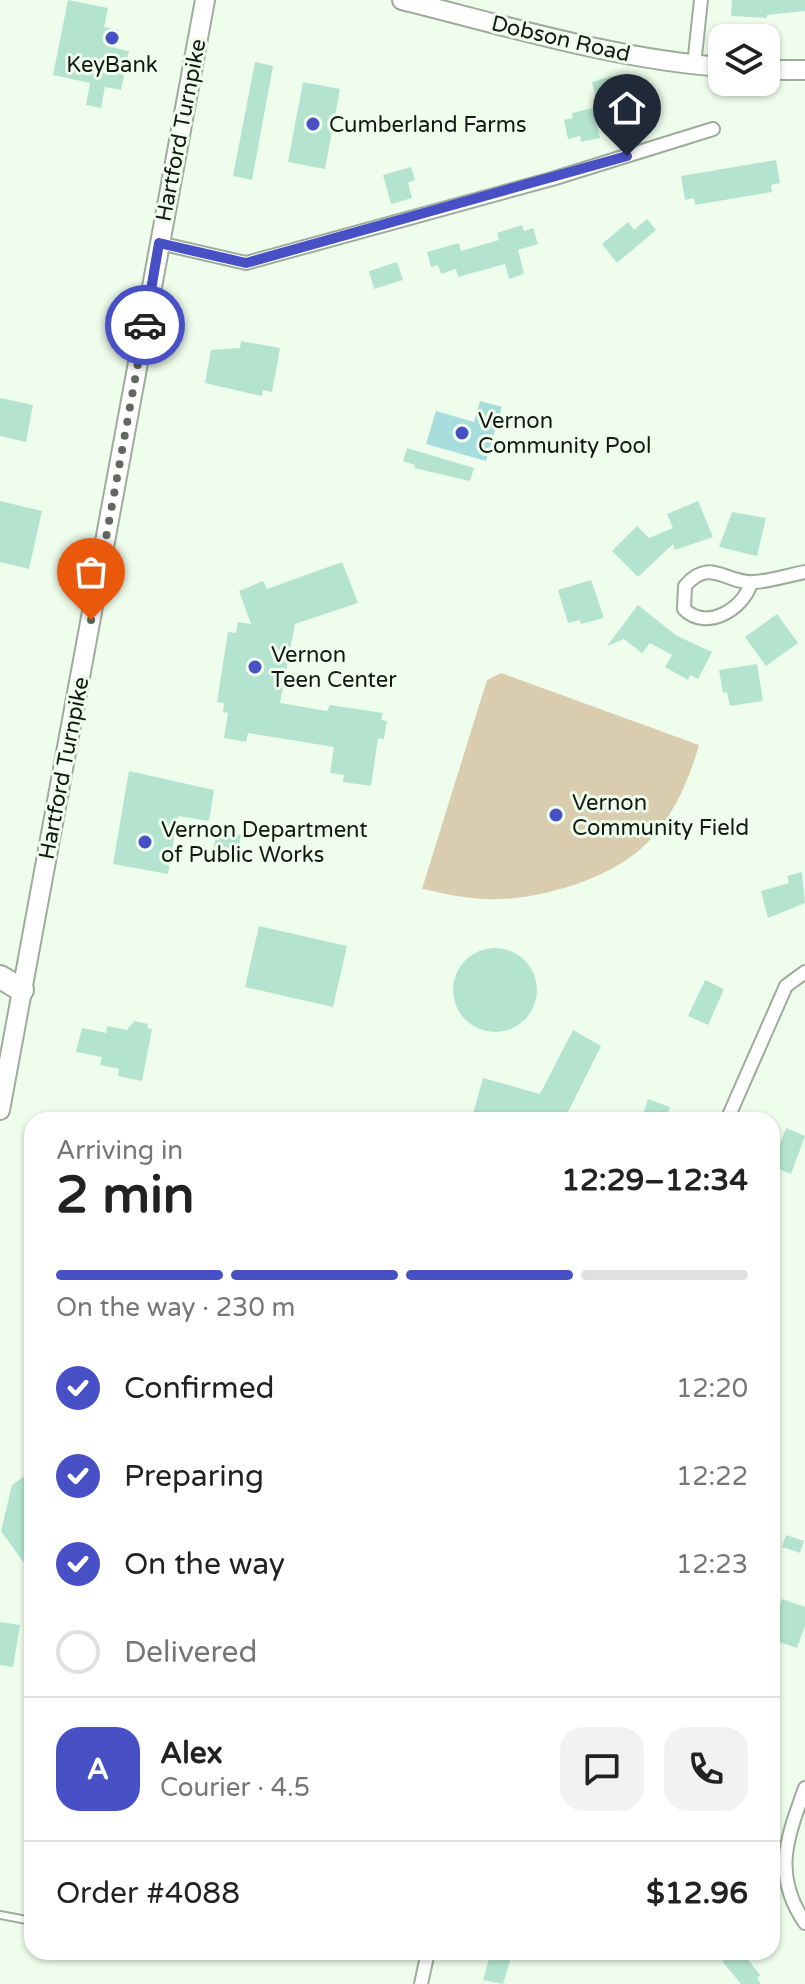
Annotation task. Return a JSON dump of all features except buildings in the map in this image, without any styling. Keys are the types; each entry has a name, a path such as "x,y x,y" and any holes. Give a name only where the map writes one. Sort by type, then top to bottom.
{"highway":[{"path":"0,977 22,990"},
{"path":"0,996 22,990"}],"main road":[{"name":"Hartford Turnpike","path":"0,1110 205,0"},
{"name":"Dobson Road","path":"402,0 559,39 708,66"},
{"path":"780,70 805,70"}],"street":[{"path":"694,65 701,0"},
{"path":"159,243 246,263 552,179 713,129"},
{"path":"751,583 740,600 725,613 709,620 690,616 684,609 685,586 700,572 713,572 751,583 805,572"},
{"path":"731,1112 786,986 805,972"},
{"path":"805,1788 790,1830 784,1874 791,1903 805,1923"},
{"path":"421,1984 426,1960"}],"lane":[{"path":"0,1915 24,1920"}],"shaded area":[{"name":"Vernon Community Field","path":"501,673 699,745 690,771 673,809 648,842 633,855 593,878 548,892 503,899 468,898 422,889 487,680"}],"water":[{"name":"Vernon Community Pool","path":"480,401 502,407 486,461 426,444 436,411 474,422"}],"way so far":[{"path":"91,620 145,325"}],"place":[{"name":"KeyBank","path":"112,38"},
{"name":"Cumberland Farms","path":"313,124"},
{"name":"Vernon Community Pool","path":"462,433"},
{"name":"Vernon Teen Center","path":"255,667"},
{"name":"Vernon Community Field","path":"556,815"},
{"name":"Vernon Department of Public Works","path":"145,842"}],"route":[{"path":"145,325 159,243 246,263 627,156"}]}
